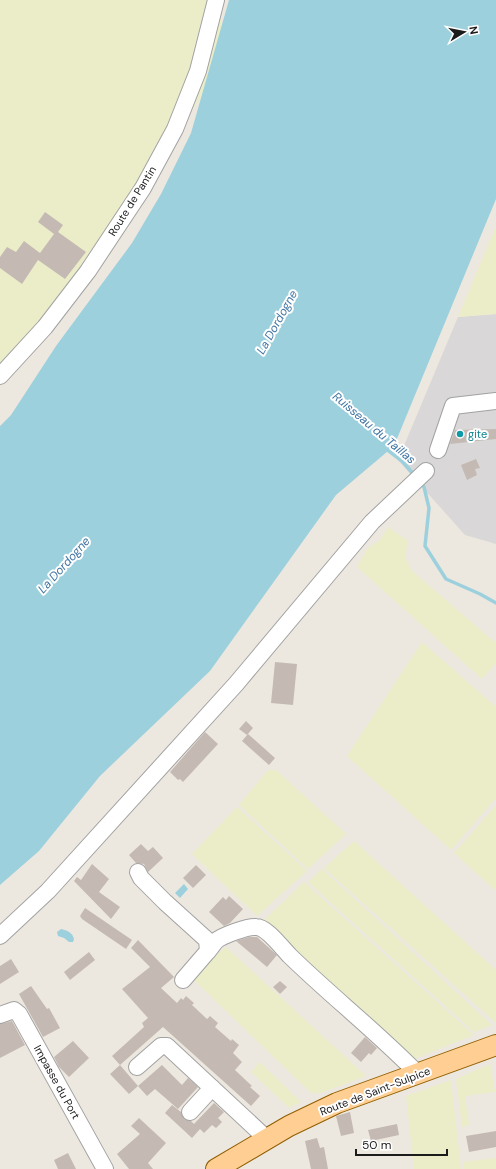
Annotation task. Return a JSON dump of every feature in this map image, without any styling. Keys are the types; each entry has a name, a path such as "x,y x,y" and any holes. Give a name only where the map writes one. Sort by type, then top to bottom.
{"main road":[{"name":"Route de Saint-Sulpice","path":"216,1169 289,1126 337,1103 496,1045"}],"street":[{"name":"Route de Pantin","path":"0,376 45,327 88,271 146,181 175,130 195,78 216,0"},
{"path":"438,450 453,406 496,401"},
{"path":"0,936 48,891 236,684 372,522 421,475"},
{"path":"138,872 141,878 165,902 207,940 208,951"},
{"path":"183,980 216,941 224,936 248,928 261,928 418,1074"},
{"name":"Impasse du Port","path":"0,1015 14,1010 19,1014 105,1169"},
{"path":"137,1067 162,1046 166,1046 267,1139"},
{"path":"190,1112 212,1088"}],"shaded area":[{"path":"496,314 496,544 465,535 398,460 458,317"}],"green space":[{"path":"0,0 221,0 222,65 46,335 0,376"},
{"path":"496,226 496,314 458,317"},
{"path":"388,527 408,541 405,557 412,571 496,643 496,663 482,679 357,567 367,549 380,540"},
{"path":"422,642 496,707 496,798 451,850 347,756"},
{"path":"268,770 276,770 346,834 308,869 239,805"},
{"path":"496,805 496,891 454,853"},
{"path":"237,807 307,871 257,916 192,854"},
{"path":"354,841 496,970 496,1023 324,868"},
{"path":"322,869 492,1025 474,1032 308,882"},
{"path":"304,882 474,1035 414,1059 262,922"},
{"path":"226,947 366,1076 321,1093 311,1093 196,982 194,973"},
{"path":"260,1062 301,1102 289,1108 251,1072"},
{"path":"490,1064 495,1092 465,1096 469,1125 462,1127 456,1079"},
{"path":"451,1080 461,1169 414,1169 406,1096"},
{"path":"496,1158 496,1169 464,1169 463,1162"}],"water":[{"name":"La Dordogne","path":"229,0 496,0 496,199 394,446 336,495 210,671 100,776 39,851 0,885 0,426 11,415 56,346 132,243 161,194 191,133"},
{"path":"184,884 188,889 180,898 175,893"},
{"path":"61,929 71,933 74,939 73,942 69,942 58,936 57,932"}],"building":[{"path":"45,212 63,225 58,232 86,252 65,279 38,260 22,284 0,268 0,257 7,247 16,252 24,241 40,253 54,234 38,222"},
{"path":"496,429 496,439 450,444 455,430"},
{"path":"476,459 480,468 475,469 477,475 467,480 461,465"},
{"path":"275,662 297,664 293,705 271,703"},
{"path":"246,721 253,728 247,735 239,729"},
{"path":"205,732 218,744 183,782 180,779 178,780 170,772"},
{"path":"248,734 275,758 269,765 242,741"},
{"path":"141,844 148,851 153,847 163,858 148,872 144,864 136,863 129,855"},
{"path":"92,864 109,879 99,892 120,907 111,919 74,881 77,877 81,880"},
{"path":"196,865 206,875 193,888 183,878"},
{"path":"229,896 243,909 230,923 224,926 209,912 223,897 226,900"},
{"path":"85,908 132,940 126,949 82,919 80,916"},
{"path":"249,937 257,937 277,955 267,967 236,941"},
{"path":"138,940 174,977 161,988 177,1003 181,998 183,1000 186,996 194,1003 192,1005 207,1019 210,1016 218,1023 215,1027 231,1041 232,1039 239,1045 233,1053 242,1062 235,1070 260,1096 251,1106 163,1027 120,1065 112,1056 144,1027 142,1023 148,1018 122,989 150,967 131,948"},
{"path":"89,952 95,960 70,980 64,972"},
{"path":"11,959 19,972 0,984 0,966"},
{"path":"280,981 287,987 280,994 273,987"},
{"path":"31,986 47,1009 49,1008 60,1028 43,1037 19,994"},
{"path":"12,1021 25,1045 0,1058 0,1024"},
{"path":"365,1037 377,1048 371,1055 369,1053 361,1062 351,1053"},
{"path":"73,1041 89,1058 69,1077 59,1067 54,1057"},
{"path":"120,1065 138,1086 129,1094 110,1074"},
{"path":"162,1065 182,1085 188,1078 198,1087 178,1109 155,1089 147,1096 138,1086"},
{"path":"214,1103 224,1112 218,1118 222,1122 216,1128 212,1125 204,1133 200,1129 192,1138 165,1113 172,1105 181,1112 184,1119 191,1121 194,1124"},
{"path":"350,1112 354,1133 341,1136 336,1116"},
{"path":"139,1118 166,1143 148,1163 153,1169 129,1169 117,1154 140,1134 131,1126"},
{"path":"397,1124 399,1135 371,1141 368,1130"},
{"path":"496,1131 496,1147 469,1152 466,1136"},
{"path":"317,1138 320,1148 324,1147 328,1169 311,1169 305,1141"},
{"path":"68,1153 76,1169 58,1169 54,1160"}],"waterway":[{"name":"Ruisseau du Taillas","path":"385,448 402,461 415,476"},
{"name":"Ruisseau du Taillas","path":"420,482 424,487 429,508 425,546 446,579 496,603"}],"place":[{"name":"gite","path":"460,434"}]}
